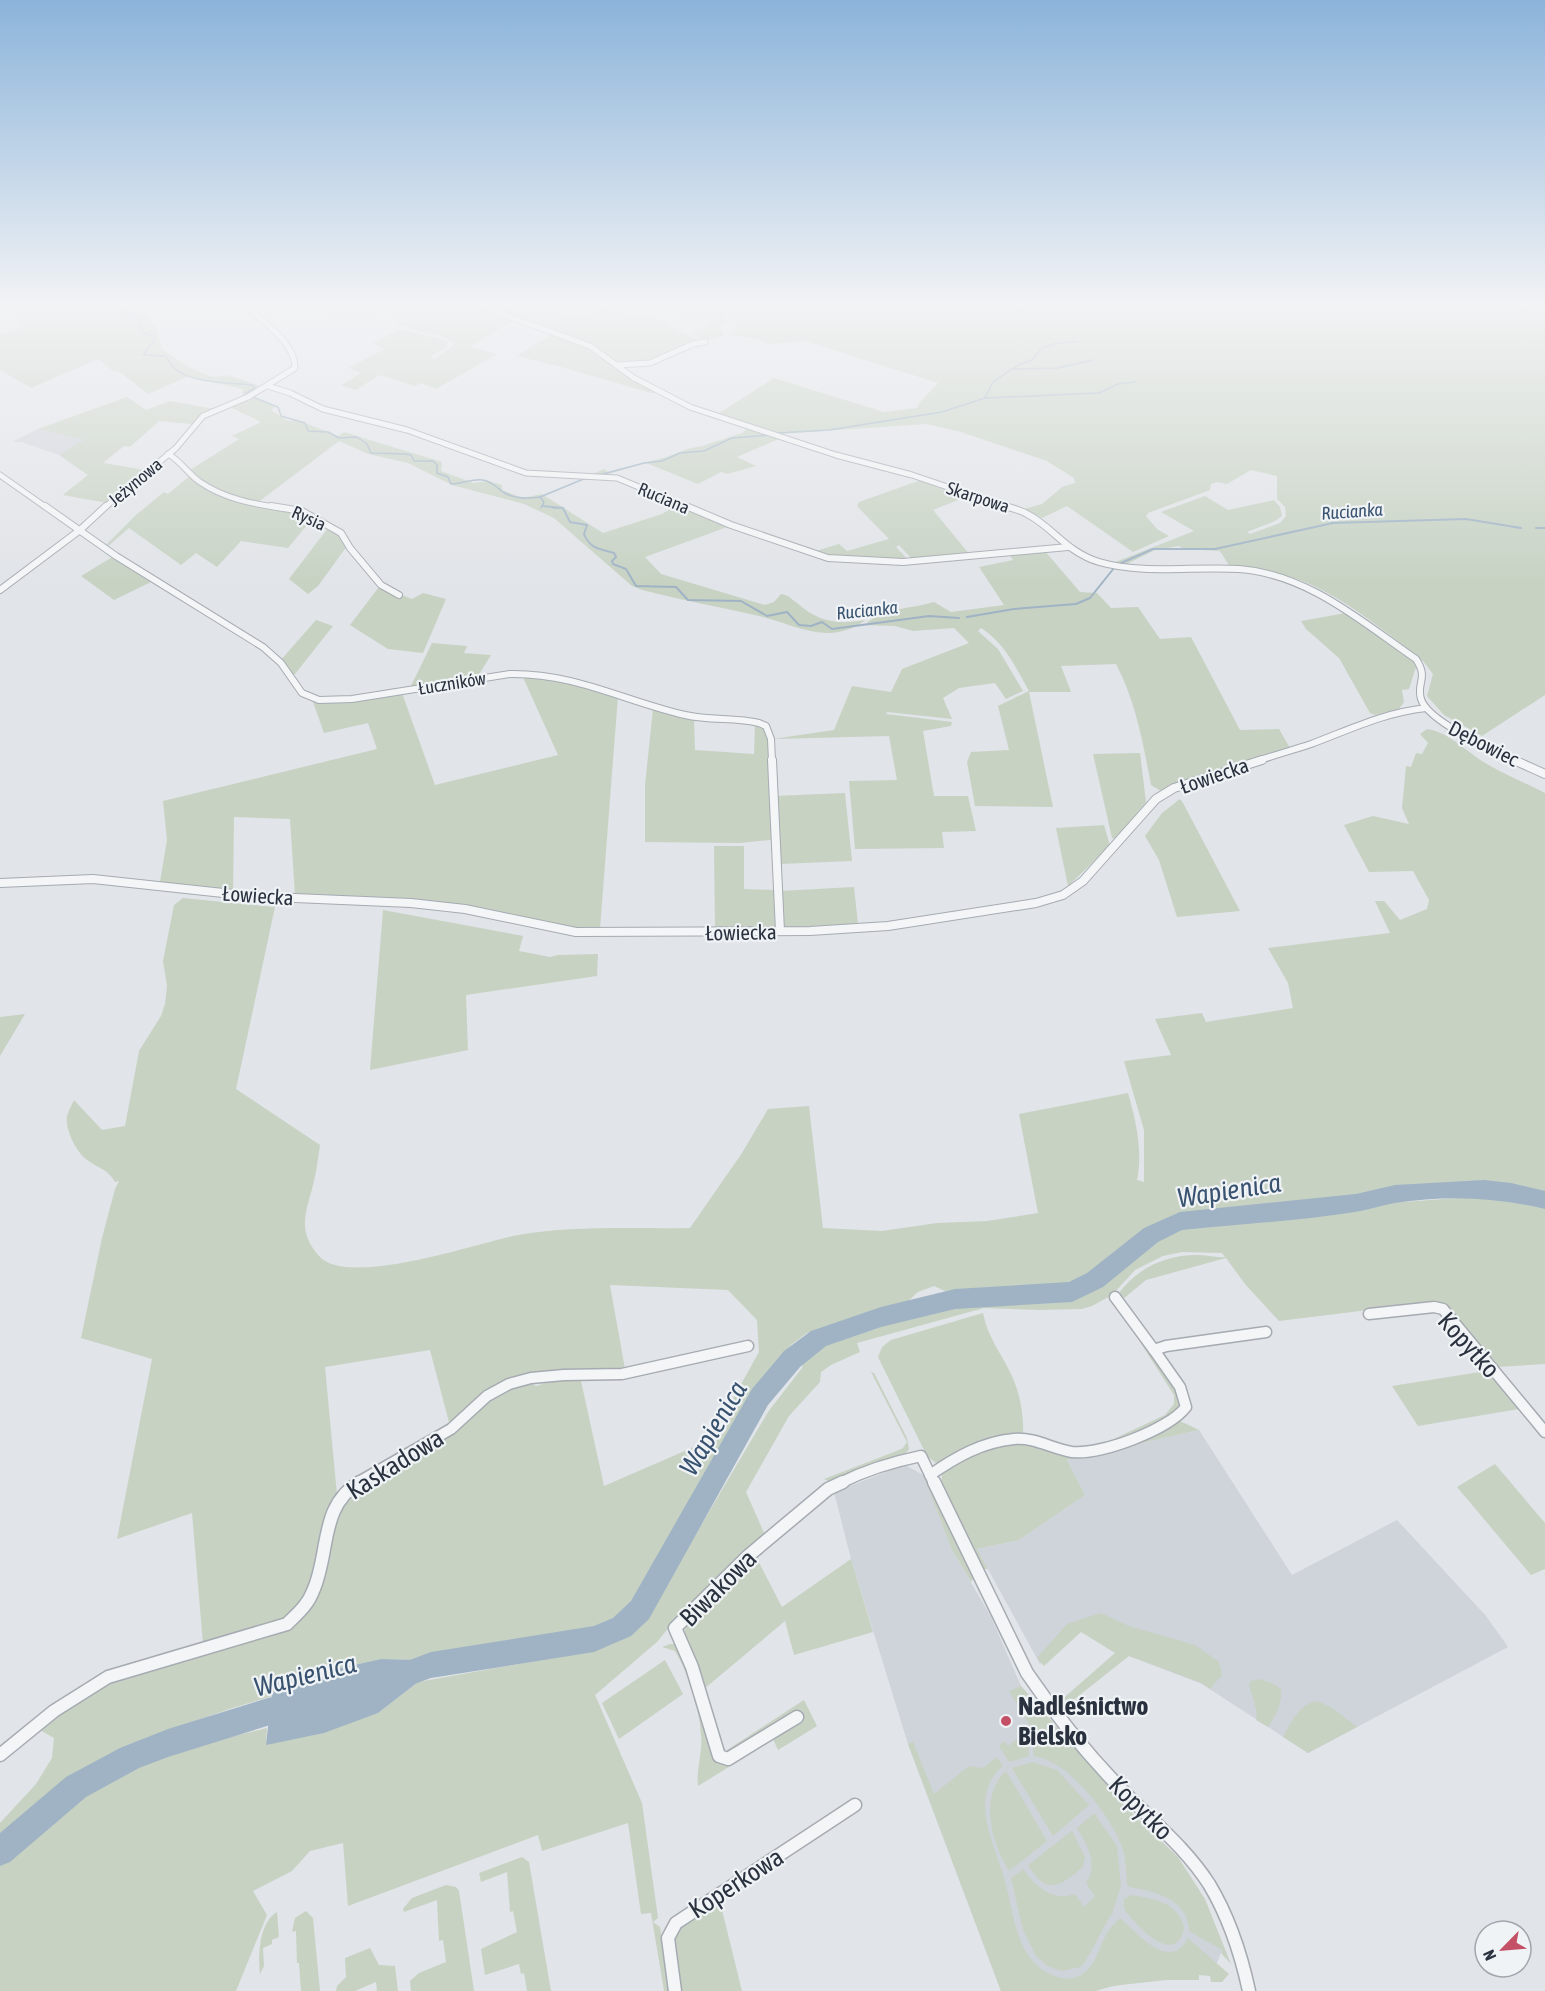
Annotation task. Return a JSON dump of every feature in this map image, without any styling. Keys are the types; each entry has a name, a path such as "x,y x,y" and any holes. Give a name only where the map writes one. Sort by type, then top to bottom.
{"street":[{"name":"Jeżynowa","path":"0,590 80,530 182,441 202,416 241,400"},
{"name":"Ruciana","path":"301,400 322,409 407,430 526,473 617,478 731,525 828,558 903,562 1068,547"},
{"name":"Skarpowa","path":"677,400 697,410 1028,514 1068,547 1096,561 1120,568 1241,569 1280,577 1305,586 1326,597 1416,659 1423,670 1419,692 1426,708"},
{"name":"Rysia","path":"168,454 176,458 198,481 218,493 248,503 302,511 341,533 381,585 399,595"},
{"name":"Łuczników","path":"0,475 181,598 263,647 283,666 301,693 311,699 356,698 500,675 526,673 592,685 687,716 721,722 749,720 764,725 769,730 771,739 780,931"},
{"name":"Łowiecka","path":"0,883 93,879 251,896 411,903 465,909 576,932 780,931 903,924 1052,899 1063,895 1083,881 1156,799 1166,792 1319,741 1353,725 1393,713 1426,708"},
{"name":"Dębowiec","path":"1426,708 1447,725 1545,774"},
{"path":"930,1475 966,1451 990,1443 1024,1438 1046,1442 1074,1452 1086,1452 1136,1437 1176,1419 1184,1411 1185,1398 1175,1378 1115,1297"},
{"name":"Kopytko","path":"1370,1314 1434,1307 1443,1309 1545,1432"},
{"path":"1154,1350 1166,1346 1266,1332"},
{"name":"Kaskadowa","path":"0,1755 54,1711 108,1677 279,1627 296,1617 304,1610 317,1586 331,1513 340,1496 349,1488 451,1429 494,1392 509,1384 531,1378 622,1374 748,1346"},
{"name":"Kopytko","path":"921,1456 1032,1680 1075,1738 1128,1796 1188,1856 1201,1874 1215,1896 1238,1947 1249,1991"},
{"name":"Biwakowa","path":"797,1717 728,1759 719,1756 692,1667 675,1628 748,1556 828,1489 865,1470 921,1456"},
{"name":"Koperkowa","path":"675,1991 668,1938 676,1923 855,1805"}],"shaded area":[{"path":"38,429 85,440 59,455 21,442 12,442"},
{"path":"1199,1430 1292,1575 1397,1520 1486,1616 1508,1647 1308,1753 1202,1684 1129,1656 1079,1629 1040,1664 977,1549 1019,1540 1085,1495 1067,1460"},
{"path":"907,1466 923,1475 952,1550 991,1617 1021,1686 1088,1764 1222,1950 1217,1963 1092,1991 1001,1991 908,1744 851,1559 834,1492"}],"green space":[{"path":"119,400 131,400 146,410 170,401 215,409 201,415 192,424 159,421 130,447 124,446 103,463 145,470 107,503 63,495 88,475 59,455 84,440 38,429"},
{"path":"244,400 263,400 277,406 271,410 288,421 298,420 338,436 344,432 442,462 441,471 473,483 488,481 502,485 502,490 523,498 542,494 603,533 662,514 676,506 730,526 645,557 661,574 765,605 774,602 781,594 784,594 813,614 837,622 865,620 844,631 822,633 759,616 642,590 632,586 554,518 524,504 452,485 408,463 368,454 339,441 257,503 229,496 204,482 190,470 239,439 232,436 261,422 228,406"},
{"path":"740,400 845,400 884,412 917,408 922,400 1545,400 1545,695 1482,736 1444,715 1427,696 1433,674 1423,661 1362,614 1310,584 1279,574 1230,567 1220,551 1183,549 1179,546 1155,550 1121,567 1113,563 1194,531 1161,512 1205,496 1228,510 1274,500 1280,507 1282,516 1247,532 1250,534 1280,523 1286,516 1285,507 1277,499 1277,476 1251,470 1227,484 1217,482 1211,484 1210,490 1148,513 1146,516 1157,529 1169,536 1133,552 1067,506 1042,518 1024,509 1042,504 1062,487 1075,483 1074,478 1047,461 961,432 927,424 779,434 716,415"},
{"path":"749,427 781,438 737,457 756,466 727,474 721,472 698,484 646,463 602,476 593,474 604,469 608,472 667,457 742,433"},
{"path":"191,475 217,493 300,512 311,520 288,548 241,541 217,567 196,553 181,565 129,528 107,547 105,546 136,515 164,492 168,494"},
{"path":"921,480 963,498 933,510 970,555 913,560 899,545 896,547 909,561 836,558 813,552 839,544 847,551 889,539 857,506 859,502"},
{"path":"328,528 340,534 347,546 318,586 308,594 289,579"},
{"path":"1044,550 1080,592 1097,593 1111,608 1138,607 1160,639 1191,637 1240,730 1279,729 1290,748 1161,791 1151,785 1134,708 1116,664 1061,666 1071,692 1029,692 1053,807 975,806 967,762 971,752 1009,750 998,706 1029,691 1003,648 981,628 978,631 998,649 1023,691 1006,699 995,683 959,688 943,698 952,719 887,712 886,714 952,722 951,726 923,731 934,796 968,796 976,831 942,832 944,848 855,849 849,781 897,780 889,736 773,739 834,730 852,686 891,692 902,669 969,643 954,628 913,631 895,626 865,625 871,619 888,612 934,602 951,612 1004,605 979,567 1013,560 1008,553"},
{"path":"114,556 153,581 114,600 81,576"},
{"path":"379,587 398,597 402,595 412,599 423,593 446,599 423,653 388,649 350,625"},
{"path":"1346,613 1408,655 1417,664 1409,689 1402,690 1404,702 1399,709 1375,715 1370,713 1339,658 1306,629 1301,621"},
{"path":"316,620 333,626 295,674 291,675 281,660"},
{"path":"432,643 467,646 464,653 491,655 478,676 410,688"},
{"path":"522,675 553,678 618,696 600,929 556,927 436,903 295,895 290,819 234,817 233,892 160,882 167,840 163,801 377,749 368,723 324,733 313,702 402,693 435,785 558,755"},
{"path":"653,709 694,719 695,750 754,754 755,723 764,726 768,733 773,838 740,843 645,842 645,785"},
{"path":"1427,729 1443,734 1494,768 1545,793 1545,1197 1511,1187 1441,1184 1393,1188 1353,1198 1185,1214 1171,1218 1148,1230 1085,1278 1063,1288 993,1287 945,1291 934,1286 918,1292 906,1303 807,1333 792,1344 771,1367 636,1602 616,1620 590,1633 462,1650 417,1660 381,1659 273,1683 270,1697 220,1712 170,1731 99,1766 56,1793 0,1840 0,1823 36,1784 52,1758 54,1738 40,1730 41,1724 69,1704 129,1675 293,1626 307,1612 321,1590 338,1507 350,1494 454,1431 488,1399 510,1387 529,1382 536,1386 553,1381 581,1381 604,1486 710,1440 759,1352 757,1320 728,1290 610,1285 625,1369 524,1376 486,1393 450,1426 430,1350 325,1367 337,1495 327,1514 318,1568 310,1596 292,1617 203,1644 192,1513 117,1539 152,1359 81,1338 102,1238 119,1181 115,1182 105,1171 82,1156 72,1140 67,1122 74,1100 102,1130 125,1126 139,1051 161,1016 165,1004 167,986 163,961 174,905 183,898 275,907 236,1089 320,1145 306,1211 305,1229 312,1247 320,1257 335,1265 357,1268 384,1266 513,1236 557,1230 690,1228 742,1153 768,1109 809,1106 823,1228 882,1231 937,1223 987,1221 1038,1213 1019,1114 1128,1093 1139,1147 1137,1180 1144,1182 1144,1130 1124,1061 1171,1055 1155,1019 1202,1013 1206,1022 1293,1008 1288,983 1268,948 1390,933 1375,901 1384,901 1400,920 1427,909 1429,900 1413,871 1369,872 1344,825 1373,816 1409,824 1402,808 1406,766 1411,767 1416,753 1422,754 1428,743 1420,734"},
{"path":"1140,753 1146,802 1116,839 1112,838 1093,754"},
{"path":"845,793 852,861 779,864 775,796"},
{"path":"1180,799 1240,911 1177,917 1159,860 1145,836 1162,813"},
{"path":"1104,825 1110,846 1068,886 1056,828"},
{"path":"714,846 744,846 744,889 774,890 777,927 775,929 715,929"},
{"path":"854,887 858,924 783,928 780,891"},
{"path":"383,910 523,936 519,951 550,957 598,954 597,976 466,995 468,1050 370,1070"},
{"path":"25,1014 0,1056 0,1017"},
{"path":"1484,1196 1527,1201 1545,1208 1545,1364 1497,1367 1446,1307 1433,1302 1279,1321 1245,1284 1226,1258 1146,1280 1123,1299 1119,1293 1126,1284 1144,1270 1163,1260 1197,1255 1225,1257 1222,1253 1182,1252 1163,1256 1135,1270 1112,1295 1092,1306 1082,1309 1039,1310 984,1308 857,1343 860,1352 821,1372 820,1382 789,1416 746,1492 765,1535 676,1619 657,1642 595,1695 642,1803 658,1918 653,1922 660,1927 670,1991 664,1991 651,1913 641,1914 628,1823 542,1851 538,1835 348,1906 343,1843 310,1851 292,1871 253,1891 267,1915 236,1991 0,1991 0,1862 84,1791 168,1752 267,1728 266,1744 378,1713 418,1682 586,1652 613,1640 636,1624 651,1610 768,1412 802,1368 804,1358 815,1348 885,1323 912,1316 926,1316 979,1302 1054,1301 1082,1295 1092,1290 1138,1251 1175,1229 1190,1225 1220,1224 1390,1203"},
{"path":"1119,1309 1177,1387 1181,1405 1179,1410 1165,1421 1107,1442 1165,1415 1174,1404 1174,1395"},
{"path":"983,1313 991,1337 1017,1389 1022,1411 1023,1435 965,1447 936,1463 927,1456 878,1357 882,1347 891,1340"},
{"path":"1486,1371 1519,1409 1418,1426 1392,1386"},
{"path":"871,1372 874,1373 907,1438 909,1449 903,1456 828,1481 824,1479 903,1448 907,1442"},
{"path":"1180,1421 1199,1430 1067,1460 1085,1495 1019,1540 977,1549 988,1569 980,1566 941,1484 942,1475 950,1467 969,1455 991,1446 1026,1442 1074,1457 1112,1447"},
{"path":"1495,1464 1545,1523 1545,1569 1531,1575 1457,1487"},
{"path":"923,1475 974,1577 971,1582 952,1550"},
{"path":"755,1555 782,1607 851,1559 873,1632 794,1655 785,1621 704,1689 684,1633 687,1621"},
{"path":"1101,1613 1129,1626 1195,1645 1219,1662 1222,1675 1210,1689 1202,1683 1129,1656 1062,1709 1058,1703 1115,1653 1081,1632 1044,1666 1037,1658 1067,1624"},
{"path":"676,1644 689,1670 713,1754 742,1754 745,1757 698,1786 701,1741 696,1703 689,1680 675,1651 662,1647"},
{"path":"665,1660 683,1694 619,1739 602,1703"},
{"path":"1260,1679 1276,1685 1281,1690 1278,1710 1268,1727 1256,1720 1257,1712 1249,1685 1251,1681"},
{"path":"1021,1686 1133,1814 1178,1857 1205,1899 1231,1964 1221,1953 1222,1950 1189,1931 1183,1911 1176,1904 1159,1894 1130,1887 1127,1884 1122,1847 1098,1806 1074,1778 1047,1760 1034,1756 1032,1729 1009,1691"},
{"path":"804,1700 817,1726 778,1750 773,1739 756,1750 755,1745 729,1753 724,1752"},
{"path":"1317,1701 1331,1707 1357,1727 1308,1753 1283,1737 1300,1710"},
{"path":"1027,1731 1029,1756 1009,1762 999,1746 1004,1741 1008,1746"},
{"path":"913,1742 934,1794 969,1766 983,1768 997,1757 1003,1766 992,1778 987,1792 985,1806 987,1821 1018,1935 1031,1959 1040,1968 1062,1978 1072,1978 1084,1973 1092,1964 1107,1933 1120,1918 1144,1940 1163,1951 1172,1952 1181,1948 1188,1938 1229,1974 1222,1982 1211,1982 1210,1976 1199,1975 1199,1980 1166,1980 1112,1986 1096,1991 1001,1991 908,1744"},
{"path":"1033,1762 1057,1770 1089,1805 1053,1836 1012,1768"},
{"path":"1006,1771 1047,1841 1009,1871 997,1848 990,1807 997,1781"},
{"path":"1094,1813 1117,1846 1121,1886 1113,1911 1085,1962 1080,1967 1061,1971 1048,1966 1036,1956 1023,1930 1011,1878 1023,1869 1045,1891 1059,1896 1075,1894 1084,1907 1095,1896 1086,1883 1090,1876 1092,1862 1077,1828"},
{"path":"1072,1831 1085,1857 1083,1867 1060,1883 1048,1885 1035,1875 1028,1865"},
{"path":"522,1857 529,1862 551,1991 527,1991 524,1973 521,1974 519,1964 485,1975 481,1949 517,1932 513,1911 510,1912 507,1872 481,1882 479,1873"},
{"path":"446,1885 456,1887 459,1891 474,1991 411,1991 410,1981 419,1973 446,1962 443,1940 439,1941 437,1900 404,1912 403,1909 412,1898"},
{"path":"1132,1895 1164,1903 1177,1912 1184,1928 1179,1940 1172,1944 1164,1944 1145,1932 1124,1909 1124,1899"},
{"path":"719,1898 742,1991 679,1991 673,1938 684,1923"},
{"path":"306,1911 313,1918 320,1991 301,1991 296,1931 292,1932 295,1918"},
{"path":"277,1912 279,1937 272,1940 272,1944 263,1948 264,1966 260,1974 259,1957 263,1931 271,1917"},
{"path":"370,1948 379,1965 395,1966 398,1991 377,1991 376,1982 355,1991 336,1991 337,1986 346,1977 345,1958"}],"water":[{"path":"381,1659 417,1660 418,1682 378,1713 324,1733 266,1745 273,1683"}],"waterway":[{"name":"Rucianka","path":"260,400 278,407 281,416 305,423 308,431 328,432 339,438 357,437 367,444 371,453 406,454 411,455 414,461 433,461 437,465 437,473 448,477 451,484 476,480 486,481 512,496 540,497"},
{"path":"777,433 829,430 942,412 979,400"},
{"path":"599,475 644,463 662,461 680,453 704,451 732,438 770,435"},
{"path":"540,497 586,478"},
{"name":"Rucianka","path":"540,497 544,502 542,506"},
{"name":"Rucianka","path":"542,506 563,508 570,522 587,525 584,534 589,543 596,548 614,553 616,557 612,561 613,564 626,569 636,586 676,587 688,600 741,601 767,616 787,612 799,625 811,626 822,622 832,629 929,616 959,618"},
{"name":"Rucianka","path":"553,508 561,508"},
{"name":"Rucianka","path":"1119,564 1153,549 1215,549 1333,523 1466,519 1521,528"},
{"name":"Rucianka","path":"1536,528 1545,528"},
{"name":"Rucianka","path":"967,617 1014,609 1076,604 1090,598 1114,568"},
{"name":"Wapienica","path":"395,1678 431,1665 594,1639 622,1627 640,1610 760,1397 792,1359 819,1338 881,1317 955,1299 1072,1292 1095,1280 1151,1235 1180,1221 1356,1203 1395,1194 1443,1190 1484,1189 1511,1192 1545,1200"},
{"name":"Wapienica","path":"0,1852 76,1787 130,1758 168,1743 268,1711 290,1707"}],"place":[{"name":"Nadleśnictwo Bielsko","path":"1006,1721"}]}
